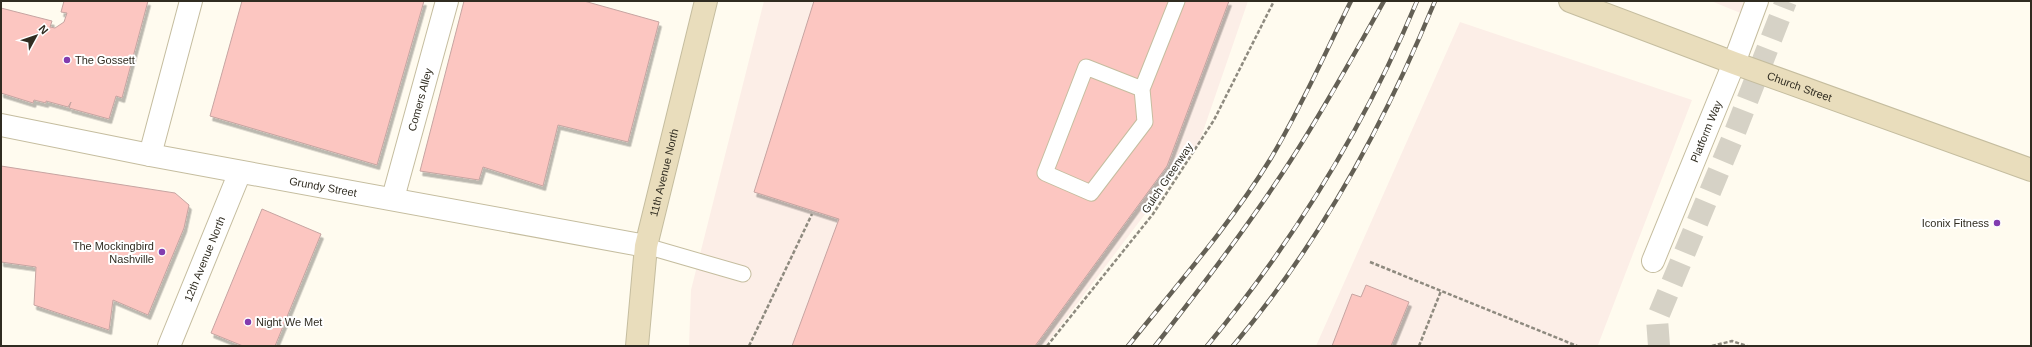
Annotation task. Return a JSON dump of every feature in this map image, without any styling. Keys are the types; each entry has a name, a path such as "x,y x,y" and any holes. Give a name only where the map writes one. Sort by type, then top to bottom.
{"main road":[{"name":"11th Avenue North","path":"637,346 646,246 706,1"},
{"name":"Church Street","path":"1570,1 1734,63 2031,170"}],"street":[{"path":"150,155 191,1"},
{"name":"Comers Alley","path":"393,198 447,1"},
{"name":"Platform Way","path":"1653,261 1734,63 1757,1"},
{"name":"Grundy Street","path":"2,127 240,172 393,198 646,246"},
{"name":"12th Avenue North","path":"169,346 240,172"}],"lane":[{"path":"1142,89 1086,67 1045,173 1091,193 1145,122 1142,89 1177,1"},
{"path":"646,246 743,274"}],"path":[{"name":"Gulch Greenway","path":"1046,346 1153,214 1214,120 1274,1"},
{"path":"749,346 812,214"},
{"path":"1370,262 1577,346"},
{"path":"1419,346 1441,291"},
{"path":"1712,346 1732,341 1747,346"}],"shaded area":[{"path":"764,1 1248,1 1199,143 1045,346 689,346 691,290"},
{"path":"1711,1 1749,1 1743,14"},
{"path":"1460,22 1692,100 1598,345 1600,346 1316,346"}],"building":[{"name":"The Gossett","path":"64,1 148,1 122,98 116,96 109,119 69,108 71,102 68,107 46,101 46,103 34,100 33,103 1,93 1,8 52,21 50,27 55,28 64,22 67,13 61,12"},
{"path":"242,1 424,1 377,165 210,116"},
{"path":"464,1 584,1 659,22 628,142 558,125 543,186 483,167 479,180 420,171"},
{"path":"814,1 1229,1 1167,166 1035,346 792,346 839,219 754,192"},
{"path":"1,166 175,193 189,205 184,228 148,315 113,300 109,330 34,305 36,267 1,262"},
{"path":"262,209 321,234 275,346 243,346 211,333"},
{"path":"1366,285 1409,302 1391,346 1332,346 1352,294 1361,297"}],"tunnel":[{"path":"1659,346 1657,319 1735,132 1786,1"}],"railway":[{"path":"1128,346 1221,231 1255,183 1292,120 1351,1"},
{"path":"1155,346 1225,255 1275,184 1327,102 1384,1"},
{"path":"1207,346 1269,266 1325,181 1374,93 1397,47 1417,1"},
{"path":"1233,346 1265,307 1294,266 1348,181 1394,93 1435,1"}],"place":[{"name":"The Gossett","path":"67,60"},
{"name":"Iconix Fitness","path":"1997,223"},
{"name":"The Mockingbird Nashville","path":"162,252"},
{"name":"Night We Met","path":"248,322"}]}
